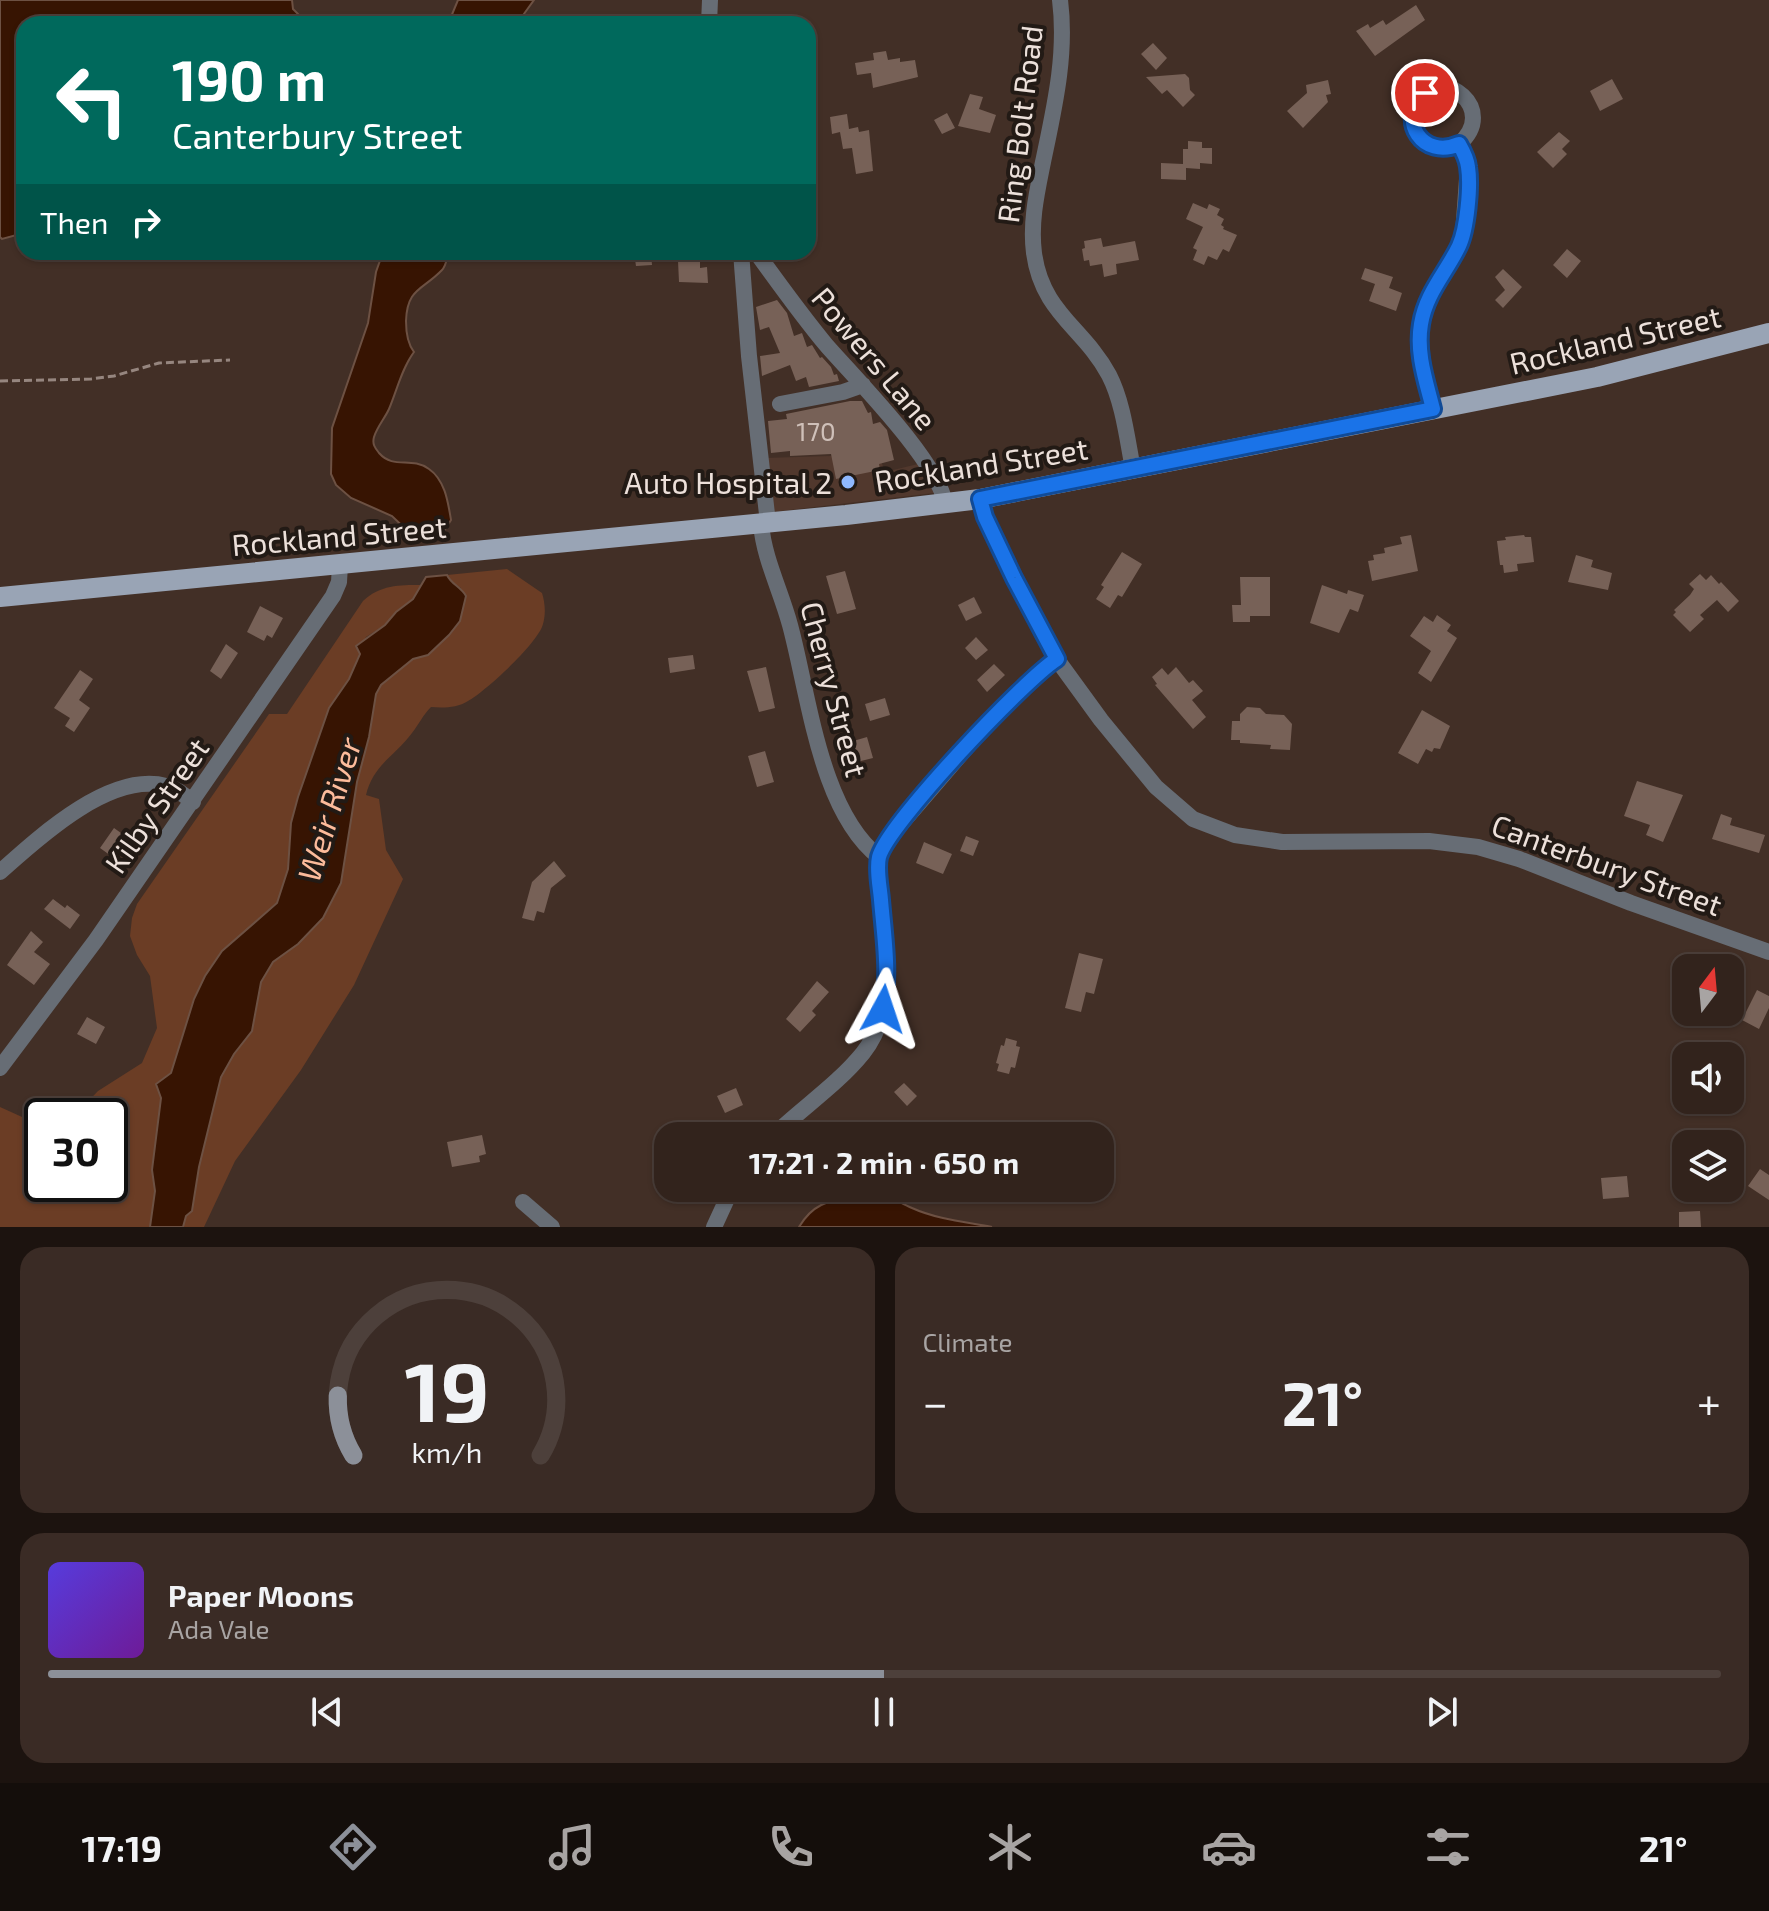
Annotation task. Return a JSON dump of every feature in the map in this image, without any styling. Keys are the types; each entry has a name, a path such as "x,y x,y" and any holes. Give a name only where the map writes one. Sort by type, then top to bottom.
{"main road":[{"name":"Rockland Street","path":"0,597 980,499 1628,370 1769,333"}],"street":[{"name":"Ring Bolt Road","path":"1060,0 1062,48 1033,220 1034,254 1043,287 1054,308 1101,362 1114,385 1133,469"},
{"path":"1433,409 1421,361 1420,332 1429,297 1463,234 1469,172 1459,144"},
{"name":"Cherry Street","path":"742,260 764,548 790,623 833,792 862,842 879,857"},
{"name":"Powers Lane","path":"762,260 800,312 915,449 942,492 945,503"},
{"path":"780,404 863,385"},
{"name":"Canterbury Street","path":"980,499 985,517 1014,578 1057,659 1101,720 1156,787 1183,812 1202,824 1235,835 1282,842 1429,841 1478,847 1511,856 1769,952"},
{"name":"Kilby Street","path":"0,1068 96,940 333,596 339,582 340,565"},
{"path":"788,1122 862,1054 878,1024 887,979 879,857 889,838 954,760 1037,673 1057,659"},
{"path":"0,872 62,820 121,790 162,785 175,789 193,802"},
{"path":"523,1202 552,1227"},
{"path":"714,1227 726,1202"}],"path":[{"path":"0,381 91,379 159,363 230,360"}],"shaded area":[{"name":"Auto Hospital 2","path":"831,456 881,461 885,472 918,464 934,493 772,512 765,458"},
{"path":"507,569 542,593 543,624 532,642 510,666 476,696 455,706 431,707 374,776 366,795 379,799 386,850 403,879 354,985 301,1070 235,1161 204,1227 183,1227 186,1216 192,1211 199,1167 221,1077 252,1031 261,982 273,962 298,944 357,782 369,738 376,694 381,685 413,659 428,655 461,588 450,582 447,575"},
{"path":"421,585 413,599 385,625 366,637 349,679 329,708 291,823 288,869 277,903 222,951 194,999 161,1098 152,1169 155,1191 150,1227 0,1227 0,1107 24,1118 24,1202 128,1202 128,1098 91,1098 142,1063 157,1028 150,976 130,936 137,904 269,714 287,714 363,601 383,589"}],"water":[{"path":"0,0 292,0 297,16 16,16 16,235 0,237"},
{"path":"458,0 534,0 522,16 451,16"},
{"path":"380,260 446,260 443,268 409,302 406,329 414,352 373,442 385,458 422,465 439,479 451,520 442,534 414,537 392,516 351,498 336,485 331,474 332,428 368,323"},
{"name":"Weir River","path":"447,575 466,596 460,621 428,655 413,659 381,685 376,694 357,782 341,883 323,918 298,944 273,962 261,982 252,1031 221,1077 199,1167 192,1211 186,1216 183,1227 150,1227 155,1191 152,1170 161,1098 156,1084 171,1073 194,999 222,951 277,903 288,869 291,823 298,797 329,708 349,679 360,654 356,646 413,599 426,577"},
{"path":"900,1202 931,1215 992,1227 799,1227 822,1204"}],"building":[{"path":"1416,5 1425,20 1375,56 1356,31 1368,24 1370,28 1383,20 1386,25"},
{"path":"1153,43 1167,58 1156,70 1141,54"},
{"path":"886,51 888,60 915,60 918,77 873,88 871,73 857,75 855,63 874,60 873,53"},
{"path":"1185,74 1195,95 1183,107 1167,90 1162,94 1146,77"},
{"path":"1612,79 1623,99 1600,111 1590,91"},
{"path":"1328,80 1331,94 1326,95 1328,102 1303,128 1287,111 1307,93 1306,85"},
{"path":"970,94 983,97 979,109 996,115 990,133 958,126"},
{"path":"947,113 955,128 942,134 934,120"},
{"path":"847,114 849,129 858,127 859,132 869,130 873,171 856,174 852,148 843,149 840,132 832,134 830,117"},
{"path":"1559,132 1570,141 1562,149 1567,154 1553,168 1537,152"},
{"path":"1188,141 1202,142 1202,148 1212,148 1212,164 1200,163 1200,169 1186,168 1186,180 1161,179 1161,163 1183,164 1183,149 1188,149"},
{"path":"1193,203 1207,209 1209,204 1220,209 1217,215 1224,219 1223,229 1237,235 1229,252 1223,249 1217,260 1208,256 1204,265 1193,260 1197,250 1193,248 1203,227 1186,219"},
{"path":"1101,238 1103,247 1135,241 1139,260 1116,264 1117,274 1104,277 1102,264 1090,266 1089,260 1084,261 1082,249 1085,248 1084,241"},
{"path":"1567,249 1581,261 1567,278 1553,265"},
{"path":"635,260 652,260 652,265 636,266"},
{"path":"700,260 700,268 707,267 708,283 679,282 678,261"},
{"path":"1365,268 1393,277 1389,288 1402,293 1396,311 1369,301 1375,284 1361,279"},
{"path":"1503,269 1522,287 1503,308 1495,300 1505,290 1495,277"},
{"path":"777,300 787,313 794,336 802,333 807,347 812,345 834,375 837,374 839,381 809,387 806,377 796,381 790,365 762,376 760,356 780,353 769,327 760,330 756,307"},
{"path":"862,401 868,413 871,412 873,424 880,422 887,430 894,460 879,464 880,470 836,479 831,454 790,456 790,451 771,453 768,421 787,419 786,414"},
{"path":"1411,535 1418,571 1372,581 1368,561 1374,560 1373,555 1385,553 1384,548 1402,544 1400,537"},
{"path":"1524,535 1531,537 1534,562 1517,564 1518,571 1504,573 1497,541"},
{"path":"1122,552 1142,564 1122,597 1118,595 1110,608 1096,599 1104,587 1101,585"},
{"path":"1576,555 1593,560 1591,567 1612,573 1608,590 1568,582"},
{"path":"845,571 856,609 837,614 826,576"},
{"path":"1700,574 1706,580 1711,575 1739,601 1728,612 1717,600 1700,615 1704,619 1690,632 1673,615 1694,589 1689,584"},
{"path":"1240,577 1270,577 1270,616 1250,616 1250,622 1233,622 1232,605 1241,605"},
{"path":"1322,585 1347,594 1348,590 1364,595 1358,612 1350,609 1339,633 1310,623"},
{"path":"974,597 982,613 966,621 958,605"},
{"path":"260,606 283,618 272,638 267,635 264,641 247,632"},
{"path":"1437,615 1451,625 1447,631 1457,638 1431,682 1418,673 1431,651 1410,636 1424,616 1433,622"},
{"path":"976,637 988,650 976,660 965,648"},
{"path":"226,644 238,653 221,679 210,671"},
{"path":"693,655 695,669 670,673 668,658"},
{"path":"994,664 1005,675 987,692 977,680"},
{"path":"766,667 775,708 759,712 747,671"},
{"path":"1176,667 1189,683 1193,680 1203,691 1192,700 1206,717 1193,729 1155,685 1152,677 1162,668 1168,675"},
{"path":"80,670 93,679 79,700 90,708 74,732 65,726 70,718 54,708"},
{"path":"885,698 890,715 870,721 865,704"},
{"path":"1247,707 1260,708 1266,714 1284,715 1292,724 1290,750 1231,740 1232,721 1240,721 1240,714"},
{"path":"1422,710 1450,726 1440,749 1434,748 1432,752 1426,749 1418,764 1398,753"},
{"path":"867,737 873,758 849,764 843,744"},
{"path":"765,751 774,782 757,787 748,756"},
{"path":"1637,781 1683,795 1663,842 1646,835 1650,825 1624,816"},
{"path":"1721,814 1732,818 1730,825 1765,835 1759,853 1712,839"},
{"path":"114,828 128,838 114,858 100,848"},
{"path":"966,836 979,841 973,856 960,851"},
{"path":"924,842 952,854 943,874 916,863"},
{"path":"554,861 566,876 551,888 544,913 537,911 534,921 522,918 532,882"},
{"path":"53,899 80,915 70,929 44,909"},
{"path":"31,931 43,942 34,952 50,964 34,985 7,965"},
{"path":"1079,953 1103,959 1094,994 1086,992 1081,1012 1065,1008"},
{"path":"817,981 829,992 812,1011 816,1015 800,1032 786,1019"},
{"path":"1757,990 1769,996 1769,1008 1759,1029 1744,1021"},
{"path":"87,1017 105,1027 96,1044 77,1034"},
{"path":"1006,1038 1017,1041 1016,1046 1020,1047 1015,1068 1011,1067 1009,1074 997,1071 999,1064 996,1063"},
{"path":"904,1083 917,1096 907,1106 894,1092"},
{"path":"736,1088 743,1105 725,1113 717,1096"},
{"path":"482,1135 486,1154 479,1156 480,1162 452,1167 447,1142"},
{"path":"1760,1169 1769,1175 1769,1200 1748,1186"},
{"path":"1627,1176 1629,1197 1603,1199 1601,1178"},
{"path":"1700,1211 1701,1227 1679,1227 1679,1212"}],"place":[{"name":"Auto Hospital 2","path":"848,482"}],"route":[{"path":"883,1009 887,979 879,857 889,838 980,732 1037,673 1057,659 1014,578 982,511 980,499 1433,409 1419,351 1420,332 1424,311 1434,287 1461,241 1469,172 1459,144 1434,147 1415,131 1415,106 1425,93"}]}
